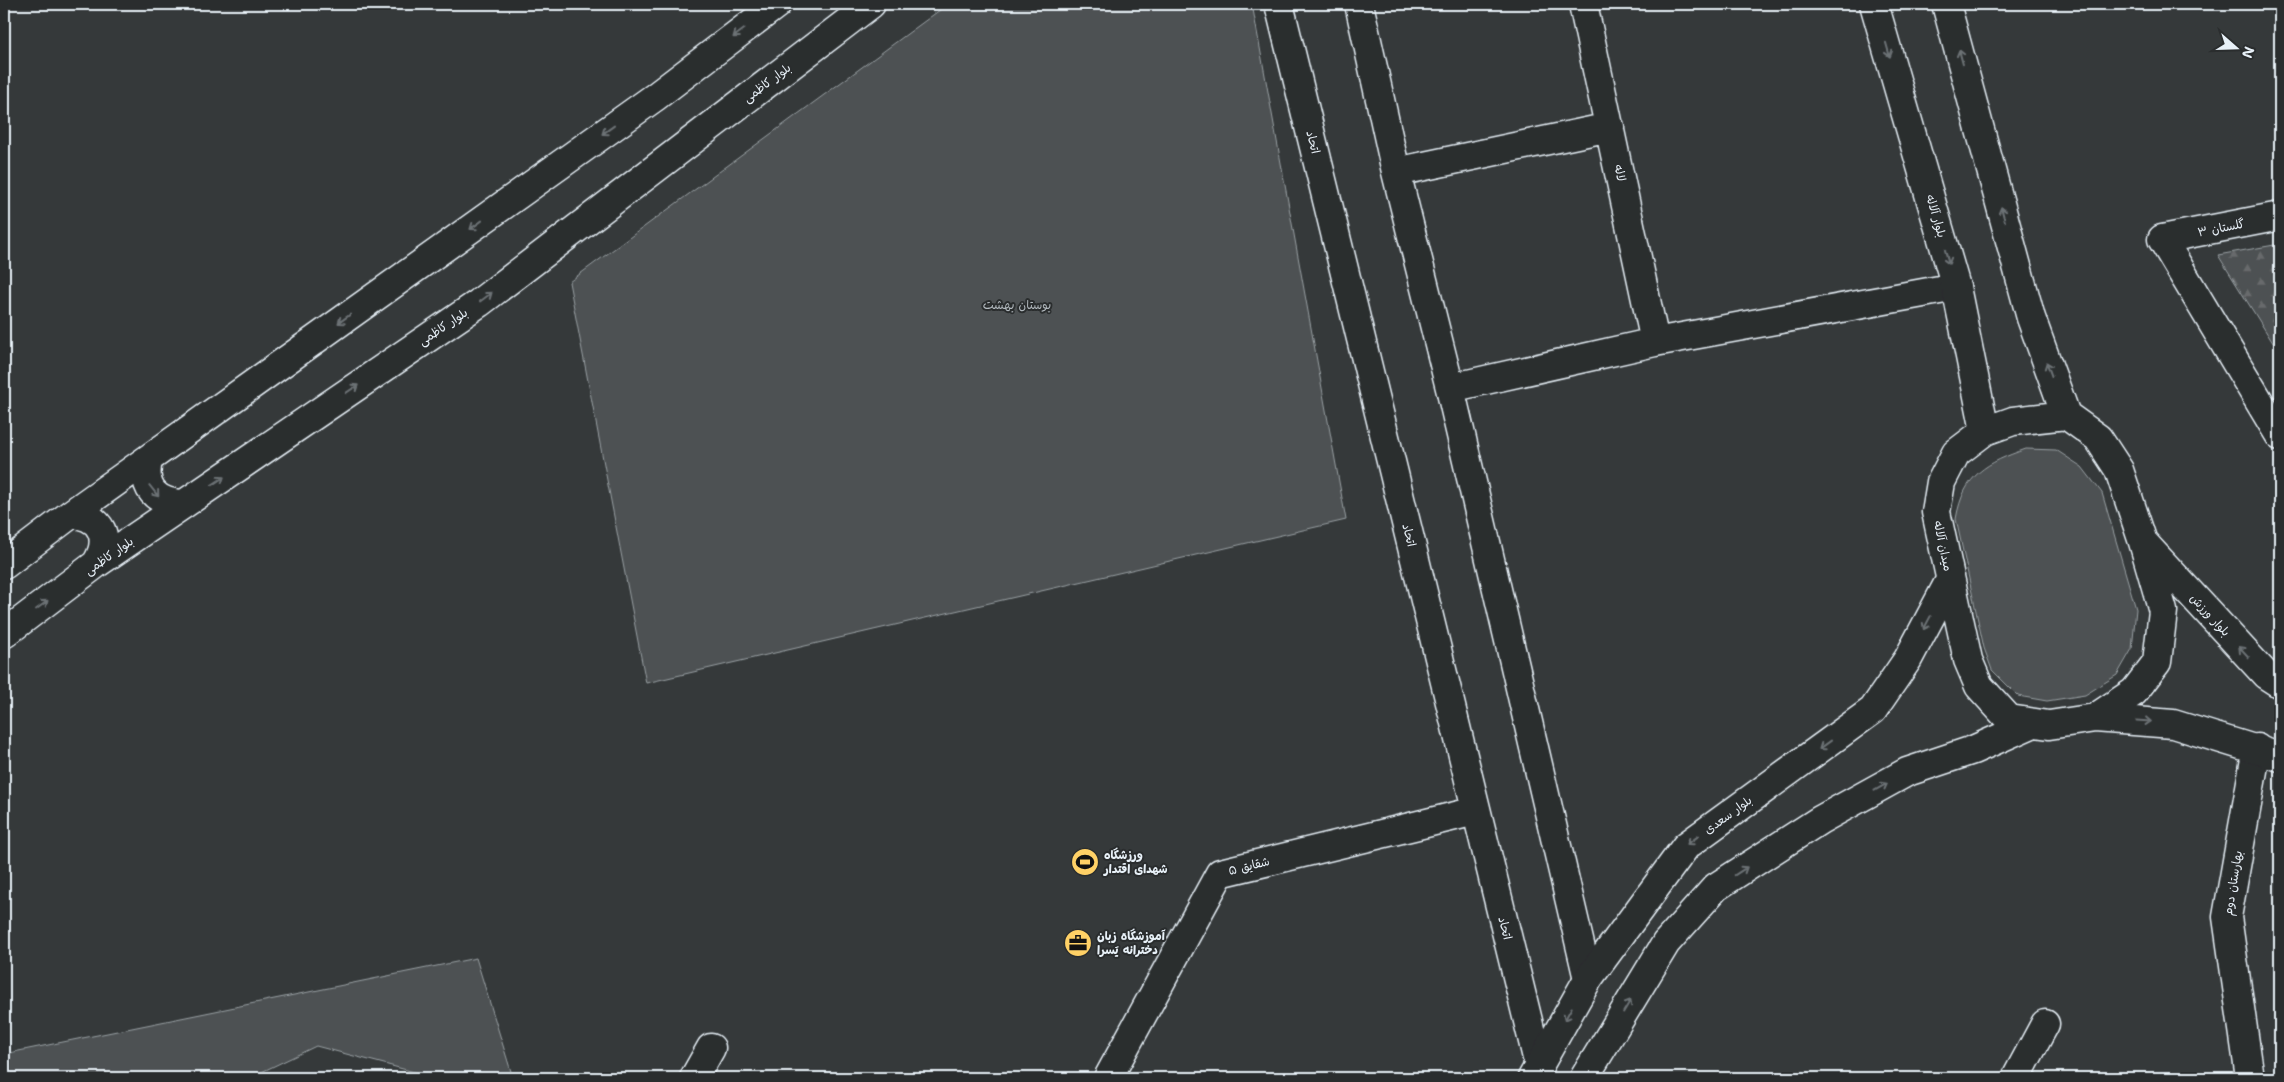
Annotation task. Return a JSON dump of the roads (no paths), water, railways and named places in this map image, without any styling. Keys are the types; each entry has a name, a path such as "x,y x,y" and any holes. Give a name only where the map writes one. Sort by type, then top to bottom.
{"street":[{"path":"4,565 71,514 655,97 778,4"},
{"name":"بلوار کاظمی","path":"4,634 96,564 479,303 871,4"},
{"name":"اتحاد","path":"1279,4 1476,810 1536,1072"},
{"path":"1359,4 1396,172 1450,388 1588,979"},
{"name":"لاله","path":"1583,4 1655,342"},
{"name":"بلوار آلاله","path":"1874,4 1956,287 1985,430"},
{"path":"1946,4 2031,318 2066,415"},
{"path":"1396,172 1610,127"},
{"name":"گلستان ۳","path":"2280,216 2162,239 2280,436"},
{"path":"1450,388 1655,342 1956,287"},
{"name":"میدان آلاله","path":"2066,415 2098,438 2119,470 2163,611 2157,662 2134,692 2095,718 2049,725 2009,719 1979,686 1968,660 1936,512 1941,482 1956,453 1985,430 2013,421 2066,415"},
{"path":"148,460 145,474 149,487 153,492 170,503 184,504"},
{"path":"71,514 83,514 94,520 101,530 104,542 102,554 96,564"},
{"name":"بلوار ورزش","path":"2143,542 2266,675 2280,684"},
{"name":"بلوار سعدی","path":"1536,1072 1588,979 1686,846 1873,710 1908,659 1950,580"},
{"path":"2095,718 2173,724 2269,752"},
{"path":"1587,1076 1666,942 1716,886 1820,820 1907,772 1973,750 2034,723"},
{"name":"بهارستان دوم","path":"2250,1078 2226,917 2269,752"},
{"name":"شقایق ۵","path":"1108,1078 1220,873 1476,810"},
{"path":"2016,1078 2045,1024"},
{"path":"694,1078 711,1048"}],"place":[{"name":"ورزشگاه شهدای اقتدار","path":"1085,862"},
{"name":"آموزشگاه زبان دخترانه یَسرا","path":"1078,943"}],"park label":[{"name":"بوستان بهشت","path":"1017,305"}]}
